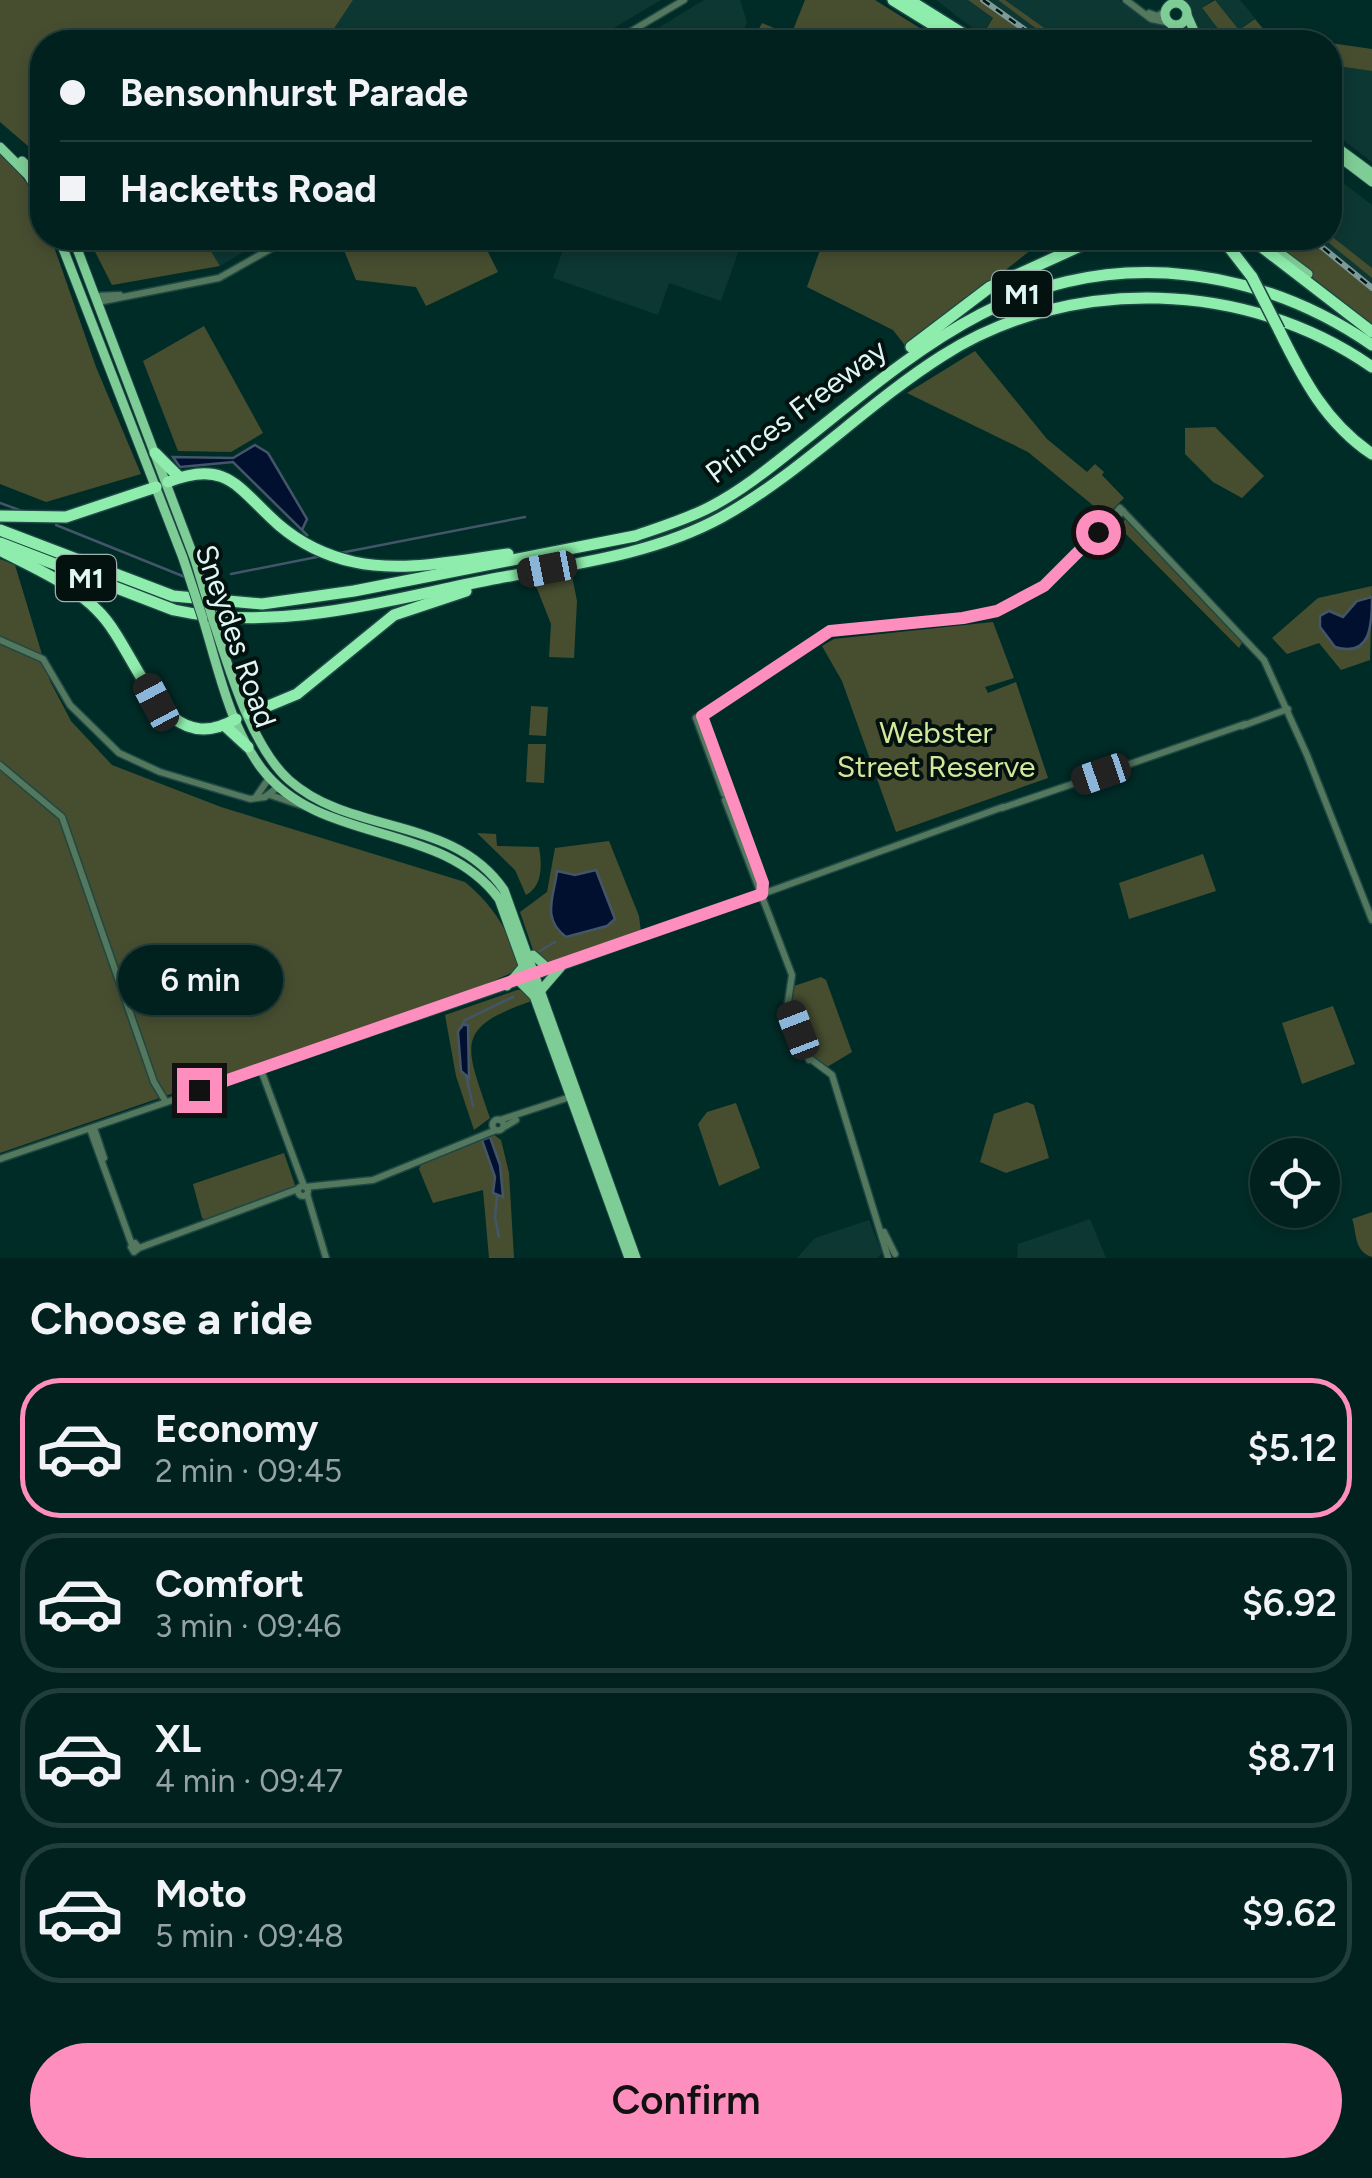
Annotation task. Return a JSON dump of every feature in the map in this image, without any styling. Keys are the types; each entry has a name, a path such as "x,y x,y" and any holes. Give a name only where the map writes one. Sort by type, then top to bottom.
{"highway":[{"path":"892,0 941,30"},
{"path":"909,0 956,30"},
{"path":"854,401 913,346 978,295 1073,250"},
{"path":"1231,250 1238,255"},
{"path":"1233,250 1252,277 1318,402 1342,430 1372,454"},
{"path":"1266,250 1372,331"},
{"name":"Princes Freeway","path":"0,530 148,588 232,603 304,600 602,543 674,524 712,506 766,471 928,344 982,311 1056,284 1118,274 1187,274 1260,288 1316,312 1372,345"},
{"path":"1308,274 1372,331"},
{"name":"Princes Freeway","path":"0,546 143,601 199,616 310,614 634,550 720,518 946,353 997,328 1059,308 1157,298 1228,306 1288,323 1372,367"},
{"path":"155,453 164,480"},
{"path":"0,516 45,520 123,500 164,480 212,473 230,479 300,540 356,563 398,566 602,543"},
{"path":"0,546 70,588 98,610 126,648 156,702 175,721 199,729 241,721 308,686 394,615 547,569"},
{"path":"241,721 248,747"}],"main road":[{"path":"1176,30 1165,7 1178,2 1193,30"},
{"path":"1170,23 1181,24 1186,15"},
{"path":"0,146 30,171"},
{"path":"0,146 30,178"},
{"path":"1342,151 1372,173"},
{"path":"1342,159 1372,182"},
{"name":"Sneydes Road","path":"63,250 196,560 208,620"},
{"path":"78,250 155,453"},
{"path":"1276,250 1308,274"},
{"path":"84,304 97,299"},
{"name":"Sneydes Road","path":"164,480 183,558 241,721 286,778 328,803 439,838 469,853 504,890 526,944 541,1006 633,1258"},
{"name":"Sneydes Road","path":"248,747 270,778 307,807 444,853 469,866 499,898 526,963 542,989 575,1097"},
{"path":"278,786 286,778"},
{"path":"526,944 555,968 542,989"},
{"path":"507,986 526,963"},
{"path":"520,982 541,1006"}],"street":[{"path":"633,30 684,0"},
{"path":"1129,1 1153,15 1165,7"},
{"path":"1129,1 1152,18 1170,23"},
{"path":"97,299 219,278 269,250"},
{"path":"892,1257 834,1084 829,1076 814,1068 788,1002 793,980 700,716 830,631 997,611 1044,586 1121,510 1255,648 1288,709 1372,920"},
{"path":"0,640 42,660 70,705 119,753 160,772 250,799 269,795 307,807"},
{"path":"0,1159 520,982 1003,807 1288,709"},
{"path":"0,765 62,817 154,1082 166,1102"},
{"path":"250,799 265,790 270,778"},
{"path":"269,795 278,786"},
{"path":"261,1070 326,1258"},
{"path":"154,1082 155,1106"},
{"path":"92,1128 138,1249 302,1191 388,1176 498,1125 575,1097"}],"shaded area":[{"path":"353,0 661,0 610,30 333,30"},
{"path":"704,0 740,0 747,22 744,30 655,30"},
{"path":"936,0 968,0 993,18 985,30 975,30"},
{"path":"979,0 998,0 1038,30 1021,30"},
{"path":"1005,0 1119,0 1170,30 1047,30"},
{"path":"1185,0 1212,0 1202,9 1219,30 1196,30"},
{"path":"1215,0 1240,0 1255,18 1239,30"},
{"path":"1342,67 1372,71 1372,162 1342,139"},
{"path":"1342,182 1372,205 1372,268 1342,244"},
{"path":"210,250 247,250 220,266"},
{"path":"563,250 739,250 721,301 669,283 658,315 553,278"},
{"path":"1322,250 1339,250 1358,265 1372,278 1372,291"},
{"path":"255,445 268,453 307,519 302,530 308,536 233,462 180,467 173,457 233,458"},
{"path":"1372,597 1370,628 1363,643 1356,648 1335,647 1320,627 1320,616 1329,611 1343,617 1357,601"},
{"path":"596,870 615,919 607,926 566,937 551,915 557,871 575,875"},
{"path":"462,1025 468,1025 469,1078 461,1071 458,1032"},
{"path":"490,1137 500,1165 503,1197 493,1193 495,1177 482,1140"},
{"path":"1090,1219 1106,1258 1017,1258 1018,1244"},
{"path":"869,1220 882,1253 877,1258 797,1258 815,1238"}],"green space":[{"path":"0,0 353,0 333,30 30,30 30,148 0,122"},
{"path":"805,0 875,0 923,30 793,30"},
{"path":"968,0 979,0 1021,30 986,30 993,18"},
{"path":"998,0 1005,0 1047,30 1038,30"},
{"path":"1215,0 1239,30 1219,30 1202,8"},
{"path":"1255,19 1264,30 1239,30"},
{"path":"762,23 779,30 758,30"},
{"path":"1342,45 1372,49 1372,71 1342,67"},
{"path":"0,154 30,190 30,250 55,250 96,367 141,474 46,502 0,484"},
{"path":"1342,244 1372,268 1372,278 1338,250 1342,250"},
{"path":"94,250 210,250 220,266 112,285"},
{"path":"344,250 487,250 498,272 426,306 416,287 356,280"},
{"path":"820,250 1031,250 907,348 893,330 807,287"},
{"path":"1279,250 1322,250 1372,291 1372,326"},
{"path":"204,326 263,433 231,452 178,451 143,361"},
{"path":"975,351 1047,439 1087,472 1095,464 1104,472 1102,475 1124,498 1106,516 1028,452 907,393"},
{"path":"1215,427 1264,476 1242,498 1213,482 1185,454 1185,428"},
{"path":"1126,519 1243,641 1239,648 1118,526"},
{"path":"0,559 15,565 50,681 71,721 112,765 221,807 465,882 498,919 521,963 513,972 476,989 0,1153"},
{"path":"571,571 577,601 574,658 549,657 551,624 534,581"},
{"path":"1372,586 1370,660 1341,670 1319,643 1287,654 1272,638 1318,598"},
{"name":"Webster Street Reserve","path":"993,622 1014,678 985,687 988,693 1016,682 1048,778 896,832 842,681 822,646 834,639"},
{"path":"531,706 548,707 546,736 529,735"},
{"path":"528,744 546,744 544,783 526,782"},
{"path":"477,833 496,834 497,846 539,847 540,874 532,891 526,895 515,870"},
{"path":"609,841 639,916 641,932 547,966 534,953 520,912 547,892 555,848"},
{"path":"1203,854 1216,891 1129,919 1119,883"},
{"path":"821,977 826,980 852,1052 827,1067 813,1061 791,1003 794,986"},
{"path":"525,990 532,1001 488,1021 477,1031 472,1043 475,1073 490,1118 474,1130 456,1076 445,1015"},
{"path":"1333,1006 1355,1064 1302,1084 1282,1023"},
{"path":"1027,1102 1034,1105 1049,1158 1006,1173 980,1162 994,1114"},
{"path":"736,1103 760,1168 719,1186 698,1124 707,1112"},
{"path":"493,1134 501,1140 509,1173 514,1258 489,1258 483,1190 433,1203 419,1169 422,1162"},
{"path":"284,1153 296,1188 207,1221 202,1218 193,1184"},
{"path":"1372,1212 1372,1257 1359,1246 1352,1219"}],"waterway":[{"path":"0,503 22,511"},
{"path":"340,553 525,517"},
{"path":"56,525 185,577"},
{"path":"231,574 322,556"},
{"path":"203,578 221,575"},
{"path":"540,951 555,942"},
{"path":"461,1028 465,1020 513,997"},
{"path":"466,1075 473,1106"},
{"path":"497,1195 495,1218 499,1237"}],"railway":[{"path":"983,0 1025,30"},
{"path":"1326,250 1372,288"}],"route":[{"path":"199,1090 632,943 762,894 763,883 702,716 830,631 997,611 1044,586 1098,532"}]}
